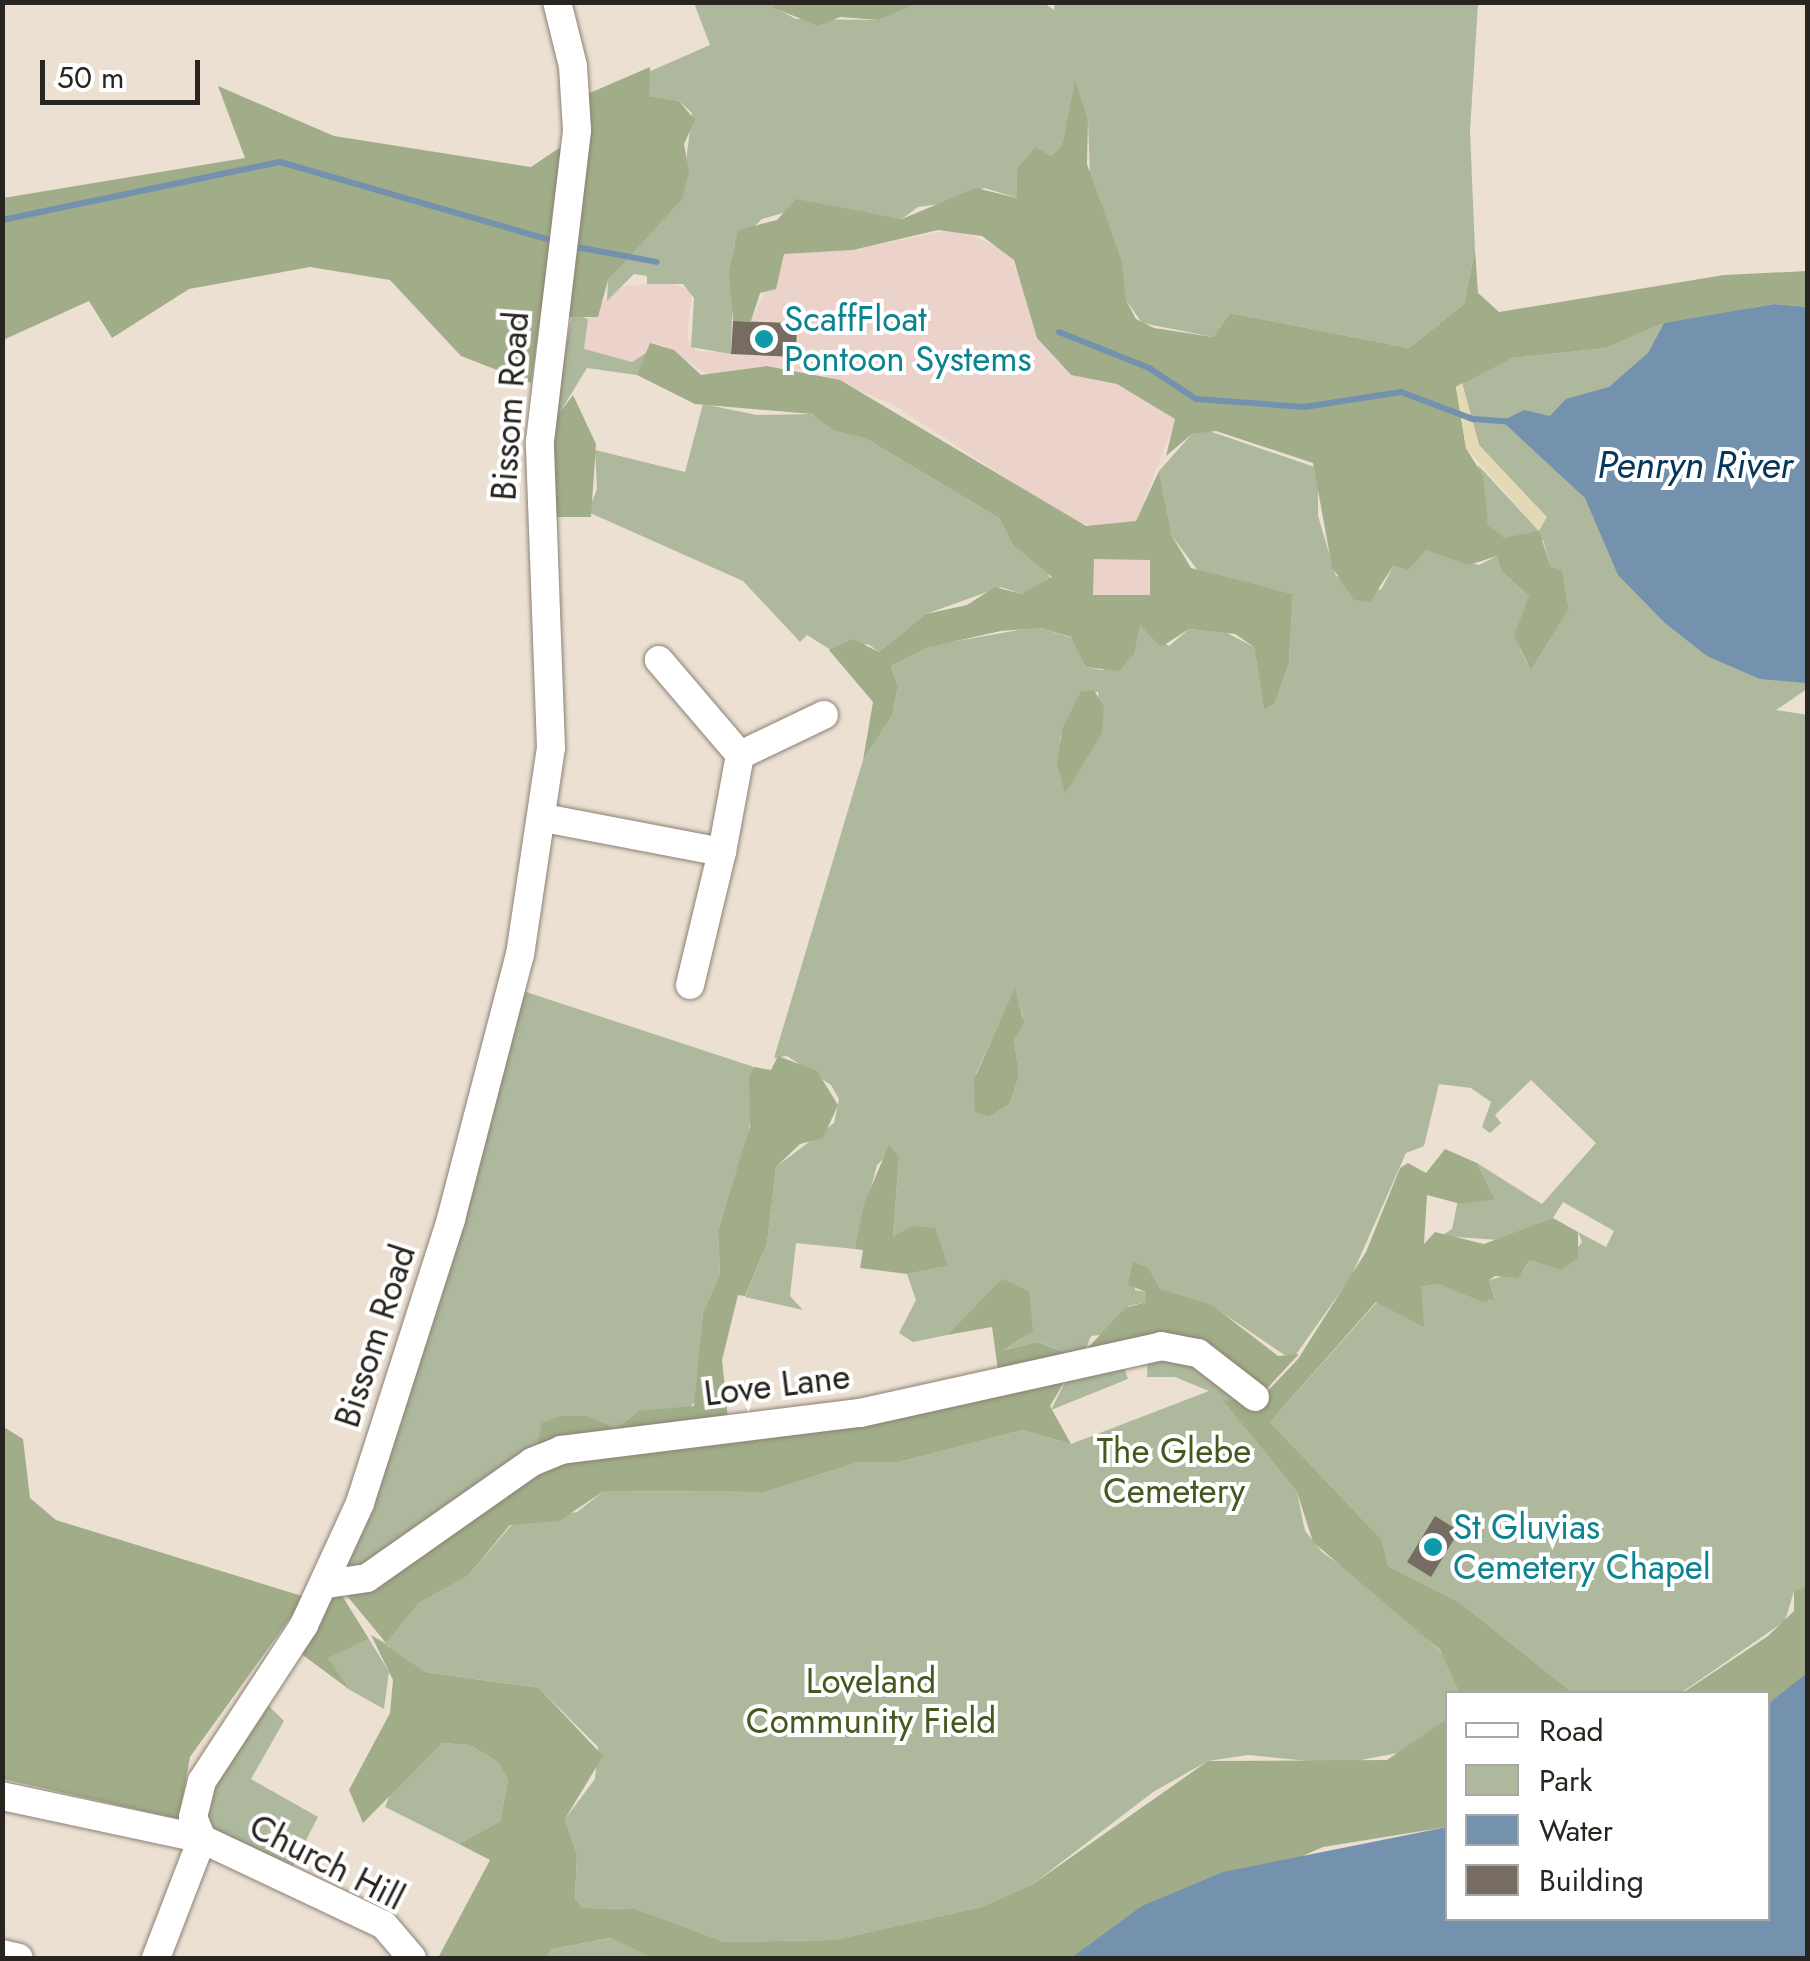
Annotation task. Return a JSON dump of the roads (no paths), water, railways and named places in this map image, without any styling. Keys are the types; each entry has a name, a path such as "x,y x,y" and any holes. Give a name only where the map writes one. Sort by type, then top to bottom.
{"street":[{"name":"Bissom Road","path":"202,1839 192,1817 202,1781 327,1584 372,1472 451,1218 516,969 544,818 552,691 539,464 578,109 557,2"},
{"path":"659,660 740,755"},
{"path":"740,755 824,715"},
{"path":"690,985 722,852 740,755"},
{"path":"544,818 722,852"},
{"name":"Love Lane","path":"327,1584 367,1578 532,1462 562,1450 860,1413 1161,1346 1198,1353 1255,1397"},
{"name":"Church Hill","path":"2,1796 202,1839 384,1925 412,1958"},
{"path":"156,1958 202,1839"},
{"path":"2,1954 20,1958"}],"water":[{"name":"Penryn River","path":"1774,304 1807,307 1807,683 1760,679 1707,656 1665,623 1618,575 1585,498 1502,421 1524,410 1550,416 1566,399 1609,387 1648,353 1664,323"},
{"path":"1807,1673 1807,1958 1071,1958 1142,1906 1223,1872 1445,1827 1445,1921 1770,1921 1770,1702"}],"waterway":[{"path":"2,220 280,162 554,241"},
{"path":"571,246 657,262"},
{"path":"1059,332 1149,368 1196,399 1304,407 1401,392 1473,419 1505,421"}],"place":[{"name":"ScaffFloat Pontoon Systems","path":"764,339"},
{"name":"St Gluvias Cemetery Chapel","path":"1433,1547"}],"park label":[{"name":"The Glebe Cemetery","path":"1174,1471"},
{"name":"Loveland Community Field","path":"871,1701"}]}
